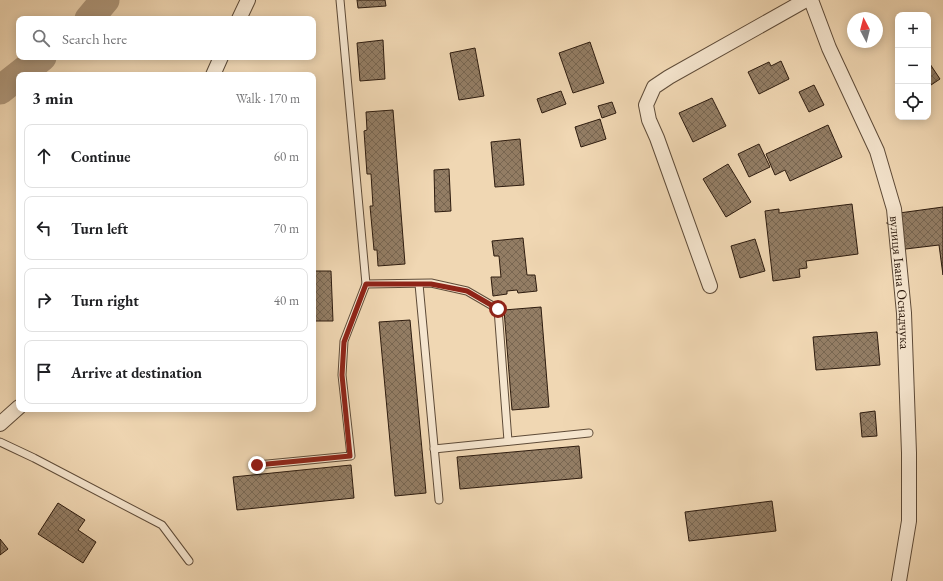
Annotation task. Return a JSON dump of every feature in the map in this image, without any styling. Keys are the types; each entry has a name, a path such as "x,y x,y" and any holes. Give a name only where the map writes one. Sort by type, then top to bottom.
{"street":[{"path":"240,16 248,0"},
{"path":"710,286 657,138 649,120 646,105 654,87 669,77 806,0"},
{"name":"вулиця Івана Оснадчука","path":"811,0 829,48 877,151 894,209 904,313 909,453 909,521 899,581"},
{"path":"214,72 220,60"},
{"path":"0,424 16,410"}],"lane":[{"path":"257,465 350,456 342,375 344,342 366,284 340,0"},
{"path":"366,284 431,284 467,291 498,309 508,441"},
{"path":"420,284 439,500"},
{"path":"434,449 589,433"},
{"path":"0,442 34,458 162,526 189,561"}],"building":[{"path":"357,0 385,0 386,6 358,8"},
{"path":"383,40 385,79 360,81 357,43"},
{"path":"590,42 604,83 573,93 559,53"},
{"path":"475,48 484,96 459,100 450,53"},
{"path":"781,61 789,79 759,94 748,72 769,62 771,66"},
{"path":"931,66 940,79 931,85"},
{"path":"814,85 824,105 809,112 799,92"},
{"path":"561,91 566,104 542,113 537,99"},
{"path":"712,98 726,126 693,142 679,113"},
{"path":"612,102 616,113 602,118 598,106"},
{"path":"393,110 405,264 378,266 377,250 374,250 370,206 373,206 371,174 367,174 364,131 367,130 366,112"},
{"path":"600,119 606,139 581,147 575,127"},
{"path":"828,125 842,157 790,181 785,170 775,175 766,154"},
{"path":"520,139 524,185 495,187 491,142"},
{"path":"759,144 770,167 749,177 738,154"},
{"path":"728,164 751,202 726,217 703,179"},
{"path":"449,169 451,211 435,212 434,170"},
{"path":"852,204 858,254 806,261 807,268 799,269 800,277 773,281 765,211 779,209 779,213"},
{"path":"943,207 943,275 939,245 897,250 892,214"},
{"path":"523,238 527,275 535,275 537,291 518,293 517,290 507,291 507,294 493,296 491,277 501,277 499,256 494,256 492,241"},
{"path":"755,239 765,271 740,278 731,246"},
{"path":"316,271 331,271 333,321 316,321"},
{"path":"541,307 549,407 512,410 504,310"},
{"path":"410,320 426,493 395,496 379,322"},
{"path":"877,332 880,365 816,370 813,337"},
{"path":"875,411 877,436 862,437 860,413"},
{"path":"579,446 582,478 460,489 457,457"},
{"path":"351,465 354,498 237,510 233,477"},
{"path":"772,501 776,531 689,541 685,512"},
{"path":"58,503 85,520 78,530 96,542 83,563 38,534"},
{"path":"0,539 8,549 0,555"}],"waterway":[{"path":"92,16 105,0"},
{"path":"23,72 38,60"},
{"path":"0,90 16,77"}],"route":[{"path":"257,465 350,456 342,375 344,342 366,284 431,284 467,291 498,309"}]}
